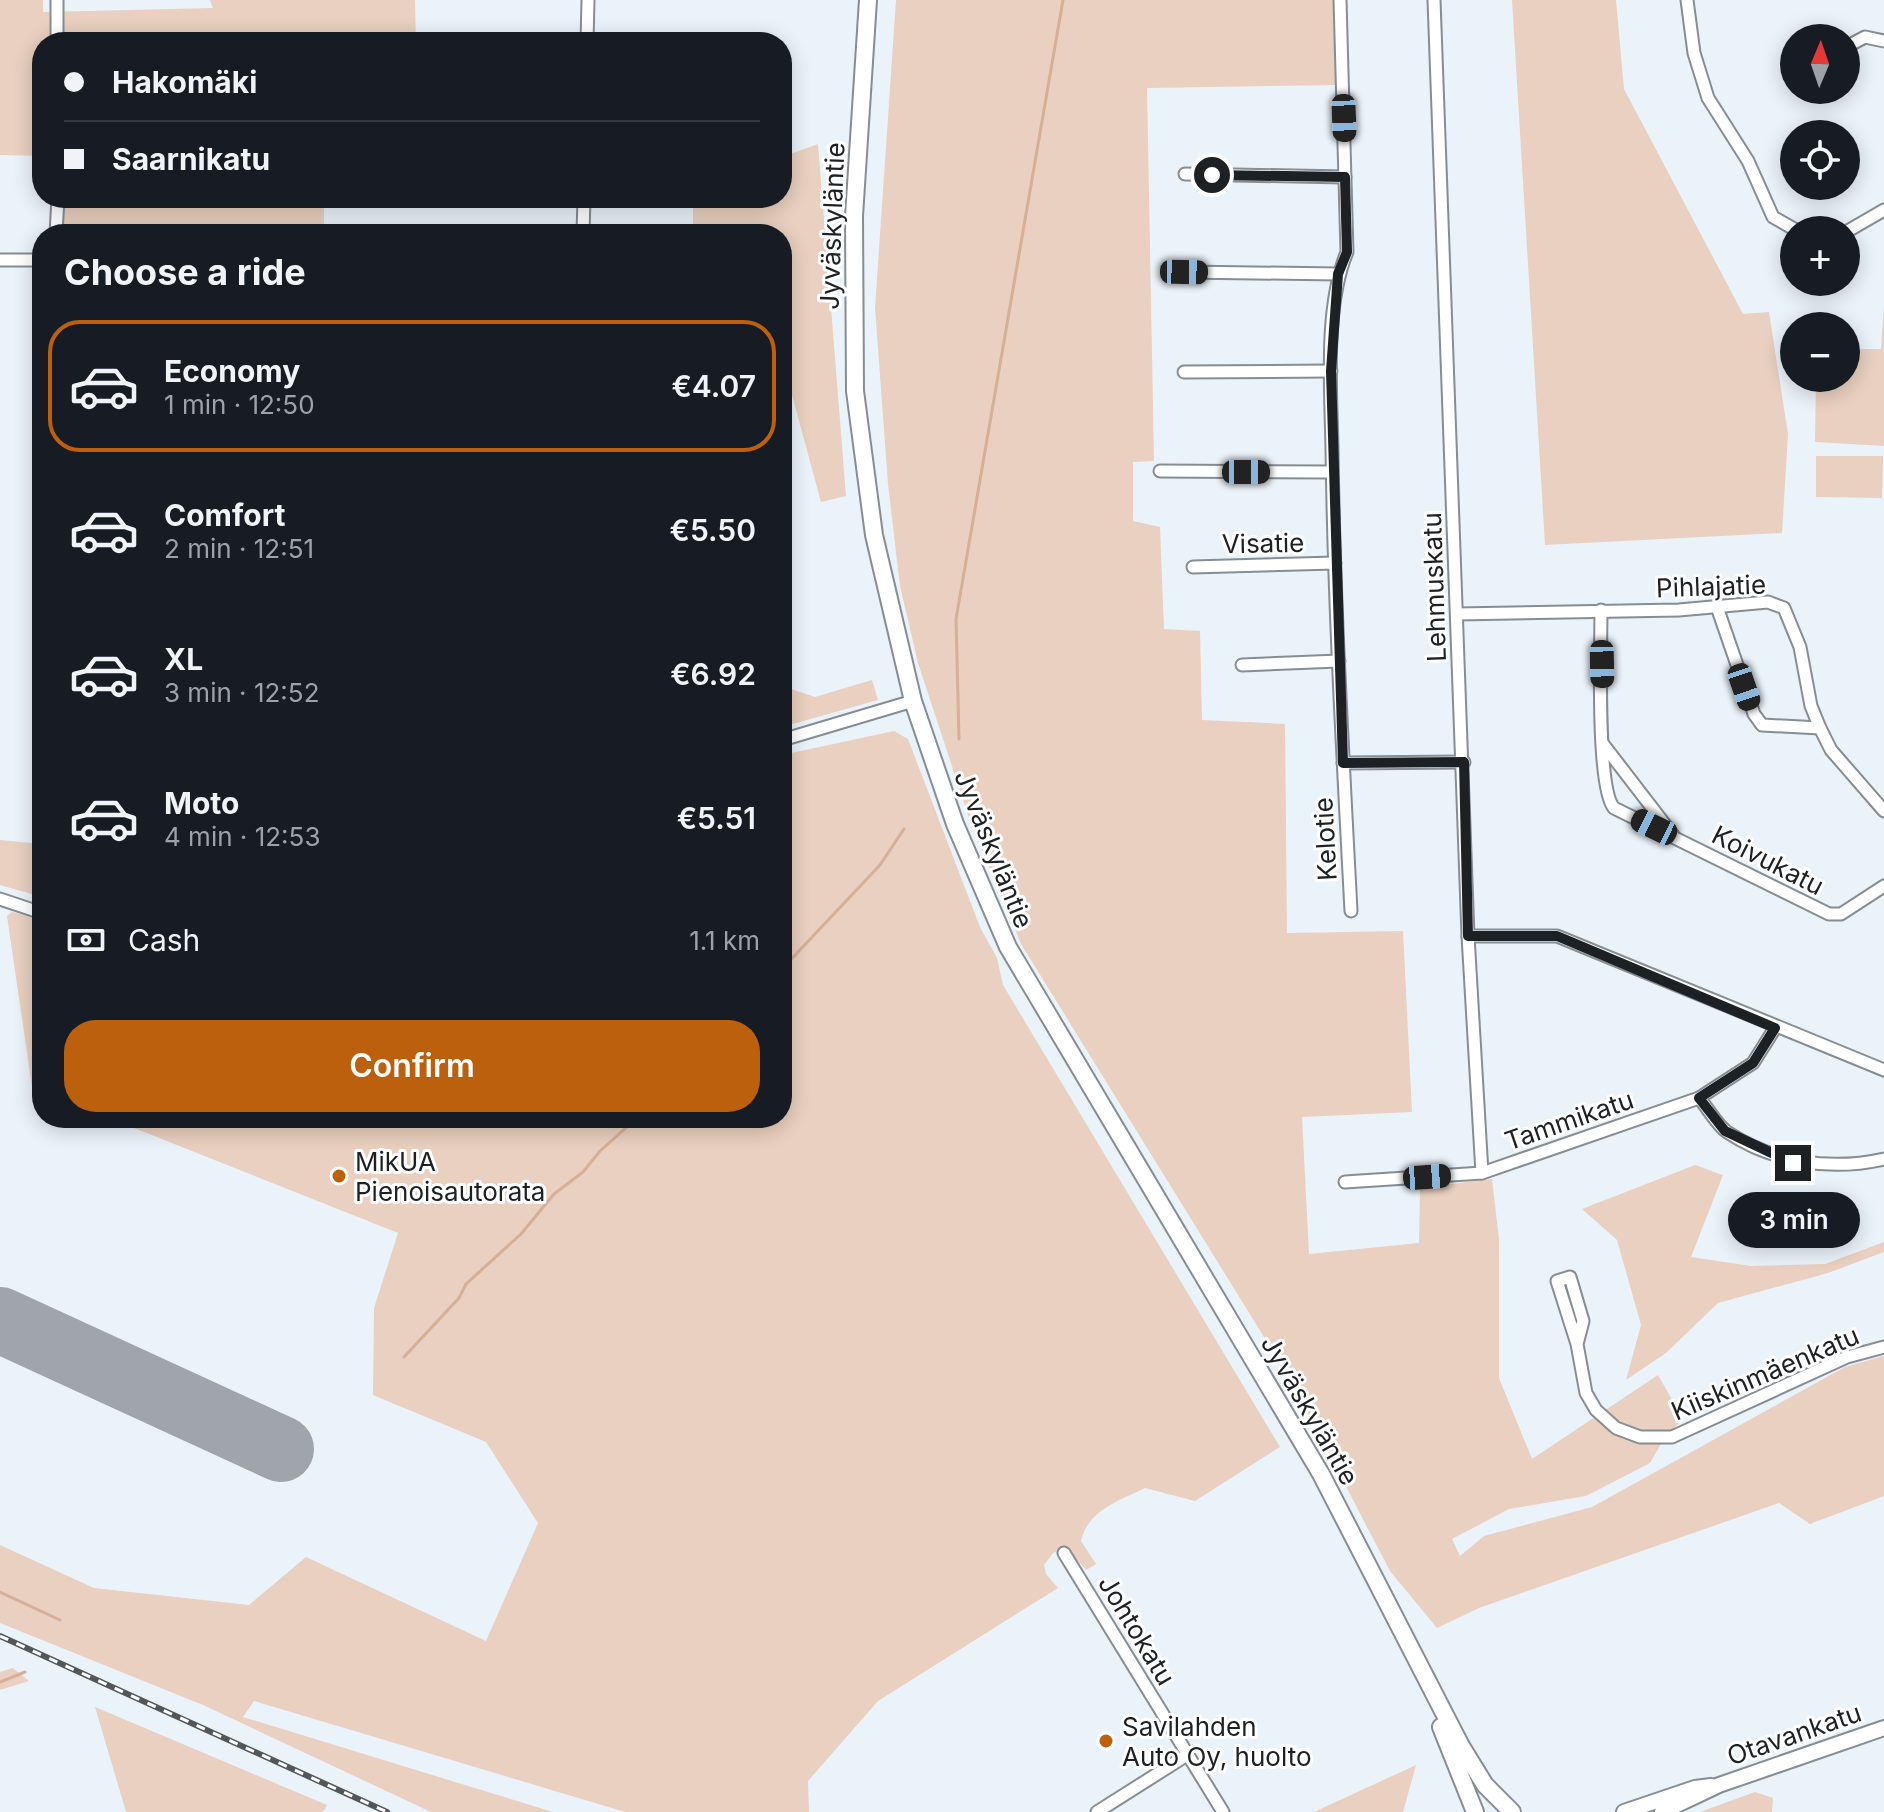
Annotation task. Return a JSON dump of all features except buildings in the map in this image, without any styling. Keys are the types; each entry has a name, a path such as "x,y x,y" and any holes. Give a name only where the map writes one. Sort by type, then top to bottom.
{"highway":[{"name":"Jyväskyläntie","path":"868,0 854,216 855,391 874,535 913,701 955,824 1008,947 1321,1474 1461,1746 1485,1785 1512,1812"},
{"name":"Jyväskyläntie","path":"1397,1623 1475,1812"}],"main road":[{"name":"Otavankatu","path":"1662,1812 1719,1785 1884,1728"},
{"name":"Otavankatu","path":"1624,1812 1695,1788 1719,1785"}],"street":[{"path":"57,0 57,32"},
{"path":"587,32 588,0"},
{"name":"Kelotie","path":"1340,0 1347,252 1338,274 1331,371 1332,472 1351,911"},
{"name":"Lehmuskatu","path":"1434,0 1468,936 1482,1173"},
{"path":"1687,0 1694,53 1708,98 1748,161 1773,217 1780,221"},
{"path":"1860,40 1865,37 1884,41"},
{"path":"1185,174 1345,177"},
{"path":"1860,224 1884,210"},
{"path":"0,260 32,260"},
{"path":"1184,272 1338,274"},
{"path":"1184,372 1331,371"},
{"path":"1160,471 1332,472"},
{"name":"Visatie","path":"1193,567 1335,563"},
{"name":"Pihlajatie","path":"1457,614 1717,607 1768,602 1784,608 1800,647 1811,706 1820,728 1831,750 1884,811"},
{"path":"1717,607 1754,714 1762,725 1820,728"},
{"name":"Koivukatu","path":"1601,610 1603,743 1607,800 1614,808 1829,914 1841,914 1851,909 1884,886"},
{"path":"1242,665 1339,661"},
{"path":"792,737 913,701"},
{"name":"Koivukatu","path":"1603,743 1674,836"},
{"path":"1343,763 1464,762"},
{"path":"0,899 32,910"},
{"path":"1468,936 1557,936 1775,1028 1884,1070"},
{"name":"Tammikatu","path":"1345,1182 1482,1173 1699,1098 1753,1063 1775,1028"},
{"path":"1699,1098 1725,1131 1793,1163 1859,1164 1884,1159"},
{"name":"Kiiskinmäenkatu","path":"1577,1344 1583,1321 1570,1277 1557,1281 1577,1344 1586,1393 1596,1410 1616,1428 1640,1437 1672,1437 1847,1357 1884,1347"},
{"name":"Johtokatu","path":"1064,1553 1223,1812"},
{"path":"1097,1812 1187,1755"}],"shaded area":[{"path":"0,0 43,0 43,12 213,8 210,0 415,0 416,32 32,32 32,156 0,155"},
{"path":"896,0 1333,0 1337,85 1147,88 1154,461 1133,462 1133,521 1160,527 1164,629 1200,631 1202,720 1285,724 1287,933 1403,931 1412,1112 1302,1117 1309,1254 1419,1243 1420,1188 1492,1179 1499,1239 1499,1378 1532,1459 1658,1375 1683,1419 1665,1437 1650,1463 1586,1496 1509,1509 1452,1539 1460,1556 1484,1536 1592,1507 1845,1367 1884,1356 1884,1496 1810,1524 1779,1503 1479,1608 1437,1628 1390,1571 1290,1379 1021,944 971,824 918,663 900,586 888,484 875,308"},
{"path":"1512,0 1616,0 1624,89 1743,314 1769,312 1788,434 1782,533 1545,545"},
{"path":"818,144 846,496 821,502 792,395 792,224 693,224 693,208 792,208 792,153"},
{"path":"55,208 324,208 324,224 58,224"},
{"path":"1884,305 1884,446 1815,442 1816,392 1860,392 1860,349 1881,349"},
{"path":"1816,456 1883,456 1882,498 1816,497"},
{"path":"872,680 878,700 792,724 792,689 815,697"},
{"path":"894,731 908,739 980,927 997,958 1003,985 1280,1447 1195,1501 1145,1488 1097,1514 1090,1521 1081,1541 1096,1564 1086,1570 1066,1547 1053,1553 1044,1565 1046,1574 1058,1588 878,1701 808,1781 809,1812 625,1812 254,1701 243,1717 553,1812 431,1812 203,1705 0,1623 0,1545 94,1588 249,1605 306,1557 486,1641 538,1523 486,1442 373,1395 374,1308 398,1233 134,1128 792,1128 792,753"},
{"path":"0,840 32,843 32,894 0,885"},
{"path":"12,912 32,917 32,1087 7,916"},
{"path":"1695,1165 1723,1175 1691,1257 1751,1266 1825,1264 1884,1242 1884,1252 1828,1273 1718,1303 1666,1353 1626,1380 1641,1325 1617,1240 1582,1209"},
{"path":"13,1668 29,1681 0,1690 0,1672"},
{"path":"95,1707 327,1805 323,1812 126,1812"},
{"path":"1416,1765 1403,1812 1314,1812"},
{"path":"1755,1792 1773,1798 1772,1812 1700,1812"}],"waterway":[{"path":"959,739 956,619 1063,0"},
{"path":"792,958 880,865 904,829"},
{"path":"404,1357 459,1298 466,1284 521,1234 554,1194 583,1172 600,1151 626,1128"},
{"path":"0,1592 60,1620"},
{"path":"0,1682 25,1672"}],"runway":[{"path":"0,1320 281,1449"}],"railway":[{"path":"0,1636 387,1812"}],"place":[{"name":"MikUA Pienoisautorata","path":"339,1176"},
{"name":"Savilahden Auto Oy, huolto","path":"1106,1741"}],"route":[{"path":"1212,175 1345,177 1347,252 1338,274 1331,371 1343,763 1464,762 1468,936 1557,936 1775,1028 1753,1063 1699,1098 1725,1131 1793,1163"}]}
